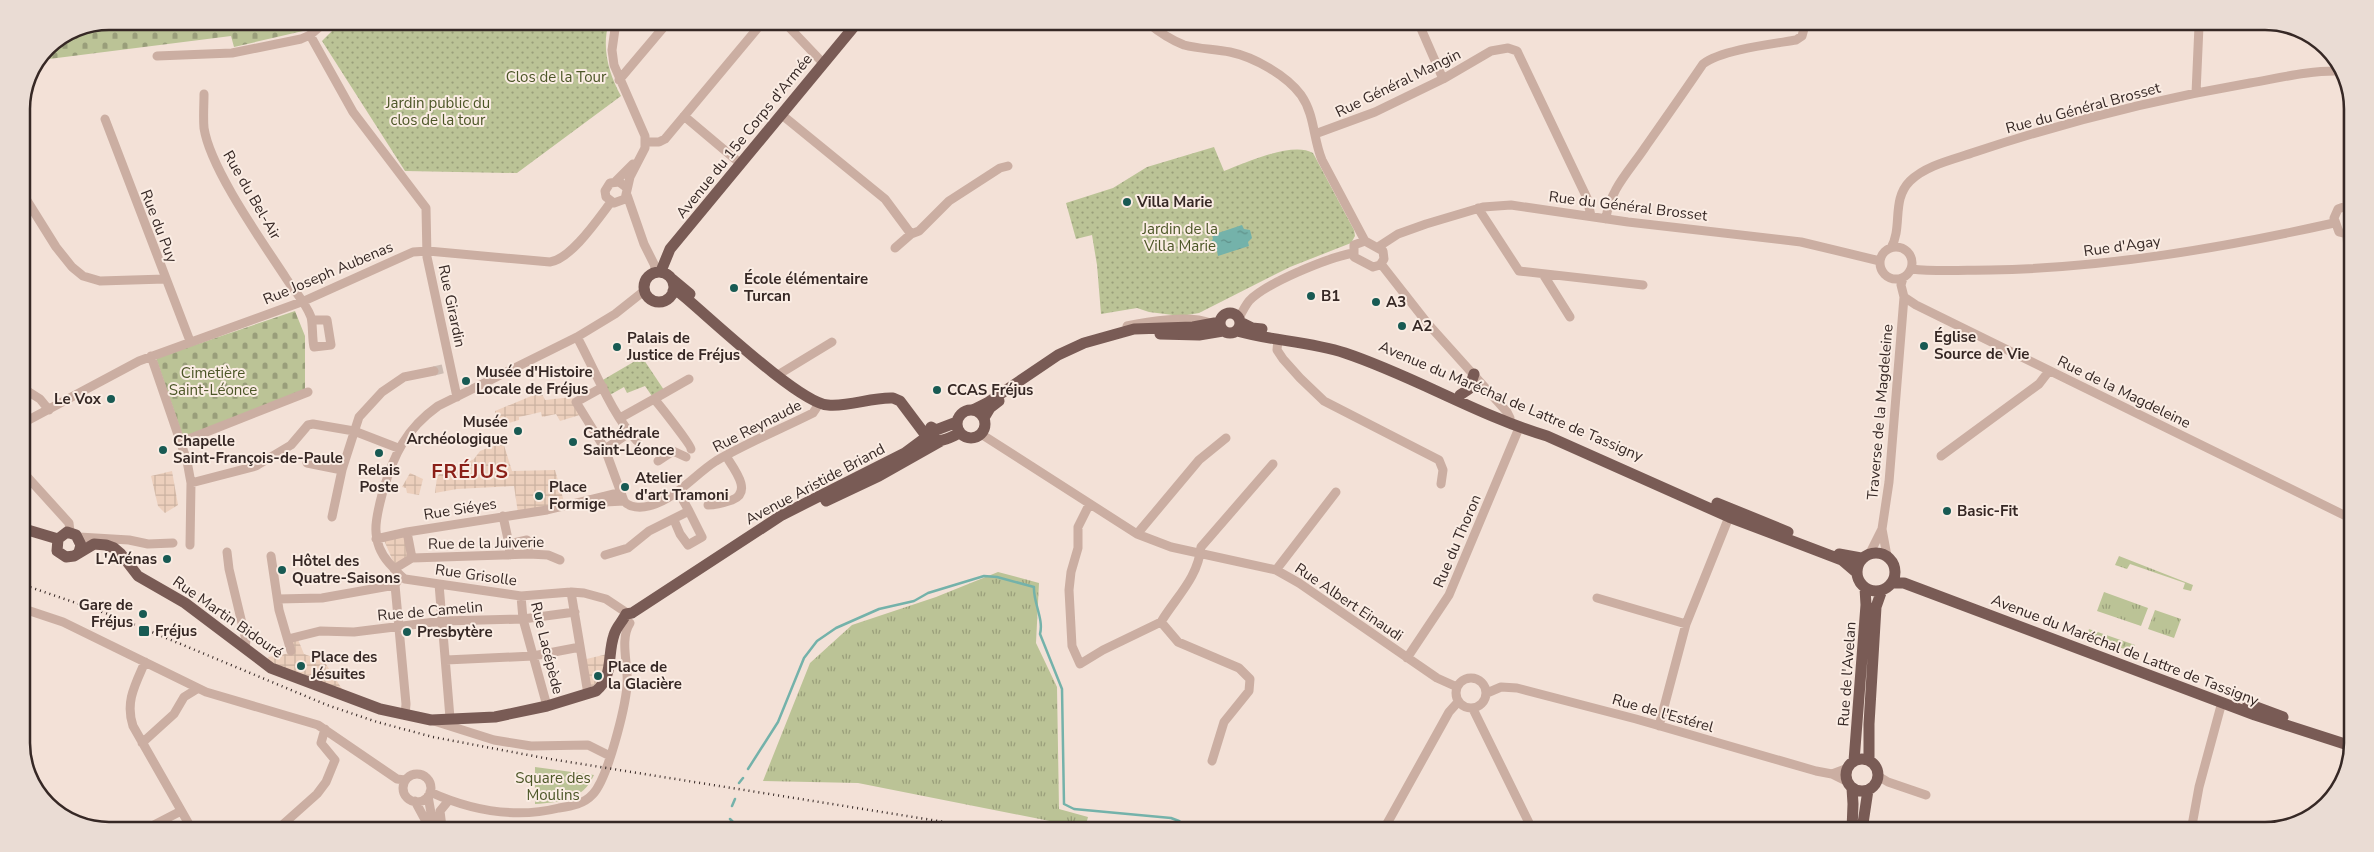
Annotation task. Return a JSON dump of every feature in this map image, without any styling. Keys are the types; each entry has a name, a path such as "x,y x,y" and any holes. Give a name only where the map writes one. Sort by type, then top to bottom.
{"main road":[{"name":"Avenue du 15e Corps d'Armée","path":"658,271 666,254 851,30"},
{"path":"673,285 668,299 656,302 650,299 644,291 645,279 658,271 745,345 812,397 824,401 896,394 904,399 923,420 932,434 933,441 941,441"},
{"path":"673,285 740,347 807,398 828,406 882,398 897,399 932,434"},
{"path":"972,410 977,411 984,418 985,426 981,434 971,438 958,427 964,411 987,404 1058,355 1084,343 1125,330 1155,327 1218,325 1231,334 1238,324 1233,314 1226,314 1218,325 1199,335 1129,335 1081,349 1045,368 990,408 984,418"},
{"name":"Avenue du Maréchal de Lattre de Tassigny","path":"1238,324 1278,339 1310,343 1369,362 1519,428 1547,436 1729,517 1842,560 1856,572 1858,581 1865,588"},
{"name":"Avenue du Maréchal de Lattre de Tassigny","path":"1238,324 1252,328 1279,331 1336,345 1844,556 1866,556 1879,552 1887,556"},
{"path":"1460,395 1468,389 1474,374"},
{"name":"Avenue Aristide Briand","path":"630,617 782,515 905,453 932,434 958,427"},
{"name":"Avenue Aristide Briand","path":"630,617 657,606 781,523 879,476 941,441 958,427"},
{"path":"30,530 58,539"},
{"path":"63,534 74,535 81,545 79,552 70,557 63,556 56,547 58,539 63,534"},
{"name":"Rue Martin Bidouré","path":"79,552 94,544 106,544 121,554 138,576 186,603 270,668 348,698 405,715 431,720 495,717 547,706 588,694"},
{"path":"1856,572 1866,556"},
{"path":"1865,588 1873,591 1882,590 1894,578 1894,565 1887,556"},
{"name":"Avenue du Maréchal de Lattre de Tassigny","path":"1894,578 1904,584 2222,702 2309,734 2344,744"},
{"name":"Avenue du Maréchal de Lattre de Tassigny","path":"1894,578 2269,711 2324,734 2344,737"},
{"name":"Rue de l'Avelan","path":"1851,764 1866,605 1865,588"},
{"name":"Rue de l'Avelan","path":"1869,760 1869,724 1876,606 1882,590"},
{"path":"588,694 596,691 605,681 613,637 630,617"},
{"path":"1850,785 1860,791 1868,790 1875,785 1878,776 1876,767 1869,760 1851,764 1846,778 1850,785 1852,822"},
{"path":"1863,822 1868,790"}],"street":[{"path":"157,56 232,53 310,35 316,30"},
{"path":"614,202 625,199 638,159 646,142 644,130 614,66 612,50 615,30"},
{"path":"619,80 661,30"},
{"path":"646,142 662,141 756,30"},
{"path":"792,30 823,63"},
{"path":"1158,30 1172,40 1186,45 1239,54 1282,78 1302,96 1312,116 1317,149 1322,160 1365,240 1378,247 1384,255 1381,264"},
{"path":"1422,30 1443,79"},
{"path":"1606,219 1613,196 1622,177 1638,158 1703,64 1710,59 1727,54 1796,40 1802,36 1804,30"},
{"path":"2196,93 2199,30"},
{"name":"Rue Girardin","path":"310,35 353,112 426,208 428,251 449,368 458,397"},
{"name":"Rue Général Mangin","path":"1315,134 1375,112 1443,79 1492,51 1508,48 1516,51 1587,198 1591,216"},
{"name":"Rue du Général Brosset","path":"1891,248 1895,237 1897,210 1902,191 1919,173 2023,136 2196,93 2334,71"},
{"name":"Rue du Bel-Air","path":"204,94 204,128 210,148 253,226 286,278 304,301 312,320"},
{"path":"782,115 886,199 911,234"},
{"path":"684,116 741,164"},
{"name":"Rue du Puy","path":"105,119 190,341"},
{"path":"633,218 606,197 605,191 608,185 616,181 638,159"},
{"path":"895,248 911,234 919,231 948,201 1000,168 1008,166"},
{"path":"616,181 622,183 627,191 633,218 658,271"},
{"name":"Rue Joseph Aubenas","path":"30,420 151,356 304,301 412,252 428,251 550,262 559,260 614,202"},
{"path":"30,205 56,247 72,268 83,276 100,281 165,279"},
{"name":"Rue du Général Brosset","path":"1378,247 1398,234 1478,208 1511,206 1801,242 1880,261"},
{"path":"2344,206 2335,213 2334,223 2339,232 2344,234"},
{"path":"1478,208 1519,271 1643,285"},
{"name":"Rue d'Agay","path":"1911,269 2054,269 2088,266 2265,238 2334,223"},
{"path":"1365,240 1354,245 1353,254 1356,260 1373,267 1381,264"},
{"path":"1903,278 1891,279 1884,274 1880,261 1886,251 1891,248 1897,247 1911,258 1911,269 1903,278 1901,285 1904,297"},
{"path":"650,255 666,254"},
{"path":"1238,324 1248,302 1262,290 1284,279 1353,254"},
{"path":"1381,264 1428,324 1474,374 1510,418"},
{"path":"1543,274 1570,317"},
{"path":"278,599 322,598 395,585 402,577 382,554 376,539 375,520 398,448 426,414 577,337 615,314 644,291"},
{"name":"Rue de la Magdeleine","path":"1904,297 1916,305 2049,371 2344,515"},
{"name":"Traverse de la Magdeleine","path":"1887,556 1882,529 1904,297"},
{"path":"577,337 620,418 629,433 637,441"},
{"path":"1278,339 1278,350 1283,358 1324,401 1439,460 1443,470 1441,484"},
{"path":"781,373 832,342"},
{"path":"151,356 181,442 191,482 190,545"},
{"path":"332,517 342,470 359,416 382,392 404,377 434,370"},
{"path":"1941,456 2039,384 2049,371"},
{"path":"620,418 689,379"},
{"path":"603,387 576,402 605,449 624,499"},
{"path":"30,392 40,399 49,410"},
{"path":"181,442 308,392"},
{"path":"654,399 690,444 691,449"},
{"name":"Rue Reynaude","path":"604,496 604,502 624,499 634,507 649,506 678,491 726,456 813,413 819,404"},
{"path":"191,482 256,466 291,445 308,425 313,424 354,431 398,448"},
{"name":"Rue du Thoron","path":"1407,658 1449,595 1519,428"},
{"path":"605,449 629,433"},
{"name":"Rue Albert Einaudi","path":"981,434 1137,534 1155,542 1200,554 1276,570 1299,583 1437,678 1457,686"},
{"path":"1137,534 1199,460 1226,438"},
{"path":"658,461 674,451 686,457"},
{"path":"708,505 719,505 739,497 742,493 742,484 726,456"},
{"path":"308,463 342,470"},
{"path":"1089,505 1078,528 1078,548 1071,572 1069,590 1072,646 1080,664 1161,622 1191,579 1201,547 1273,464"},
{"path":"30,479 69,523 74,535 129,540 148,544 163,545 172,543"},
{"path":"674,520 680,534 688,545 702,537 678,491"},
{"path":"1276,570 1336,492"},
{"name":"Rue Siéyes","path":"376,539 407,532 547,510 604,496"},
{"path":"605,555 628,548 650,531 689,512"},
{"path":"503,516 510,555"},
{"name":"Avenue du Maréchal de Lattre de Tassigny","path":"1729,517 1736,516 1759,524 1766,523"},
{"path":"1659,726 1686,624 1729,517"},
{"name":"Traverse de la Magdeleine","path":"1866,556 1882,529"},
{"path":"394,569 412,558 407,532"},
{"path":"508,544 527,540 529,554"},
{"path":"227,552 229,569 246,640 246,649"},
{"name":"Rue de la Juiverie","path":"412,558 529,554 548,555 560,560"},
{"path":"271,556 278,599 291,651"},
{"name":"Rue Grisolle","path":"402,577 521,596 571,592 606,599 630,617"},
{"path":"439,584 450,718"},
{"path":"395,585 406,704 405,715"},
{"path":"571,592 588,694"},
{"name":"Rue Lacépède","path":"521,596 523,619 547,706"},
{"path":"1597,598 1686,624"},
{"path":"30,611 63,622 197,688 301,719 325,729 396,779 405,780 412,775 420,774 428,779 431,813 436,822"},
{"name":"Rue de Camelin","path":"288,639 320,631 354,632 443,621 523,619 575,612"},
{"path":"416,801 429,794 509,814 525,814 586,801 595,793 601,782 624,708 628,684 624,636 630,617"},
{"path":"1161,622 1178,642 1239,668 1250,679 1249,691 1224,722 1212,761"},
{"path":"446,660 533,656 580,648"},
{"path":"145,662 131,695 129,707 133,726 188,822"},
{"path":"1476,678 1484,684 1487,693 1483,703 1473,709 1466,708 1458,702 1456,697 1457,686 1465,679 1476,678"},
{"name":"Rue de l'Estérel","path":"1487,693 1501,687 1517,688 1832,774 1850,785"},
{"path":"142,743 174,714 184,697 197,688"},
{"path":"1388,822 1449,712 1458,702"},
{"path":"2192,822 2222,702"},
{"path":"1473,709 1529,822"},
{"path":"431,720 494,740 531,746 588,745 610,756"},
{"path":"285,822 322,788 335,760 321,743 325,729"},
{"path":"1832,774 1851,764"},
{"path":"1878,776 1888,782 1926,796"},
{"path":"405,780 404,794 416,801 426,822"},
{"path":"441,822 440,811 448,800"},
{"path":"159,822 181,810"}],"green space":[{"path":"109,30 304,30 234,47 231,36 48,59 65,43 79,36"},
{"name":"Jardin public du clos de la tour","path":"333,30 607,30 606,51 613,79 621,96 517,173 405,171 322,41"},
{"name":"Jardin de la Villa Marie","path":"1214,147 1224,171 1281,151 1304,150 1313,153 1354,230 1355,236 1351,243 1290,267 1199,313 1181,316 1149,312 1137,308 1101,314 1097,265 1092,235 1076,239 1066,203 1113,188 1147,167"},
{"name":"Cimetière Saint-Léonce","path":"295,311 305,336 305,391 183,437 156,358"},
{"path":"642,357 666,393 654,399 645,386 627,393 624,387 608,396 601,381"},
{"path":"2119,556 2193,585 2191,591 2183,589 2185,583 2130,564 2127,569 2115,565"},
{"path":"998,572 1039,583 1036,643 1057,687 1059,809 1088,817 1087,822 1055,822 858,783 763,781 810,663 852,625 936,597"},
{"path":"2104,592 2148,608 2141,626 2097,611"},
{"path":"2155,610 2181,619 2174,638 2148,629"},
{"path":"2089,629 2135,645 2133,652 2087,636"},
{"name":"Square des Moulins","path":"535,767 594,775 589,784 577,795 562,801 535,804"}],"shaded area":[{"path":"541,392 545,400 572,397 583,414 560,421 556,414 542,417 541,412 519,417 519,420 498,426 495,411"},
{"path":"503,442 512,471 555,470 565,505 518,513 514,486 457,489 435,493 437,477 445,467 459,467 474,459 480,451"},
{"path":"172,471 178,505 165,513 158,506 151,476"},
{"path":"410,473 423,479 419,495 407,493 406,488 402,487"},
{"path":"407,532 412,558 396,568 383,538"},
{"name":"Place des Jésuites","path":"297,637 304,654 324,661 344,692 269,664 268,657 291,653 288,639"},
{"name":"Place de la Glacière","path":"612,653 612,668 588,691 582,660"}],"water":[{"path":"1242,225 1244,229 1250,230 1252,238 1248,242 1249,246 1218,256 1217,251 1210,249 1208,245 1213,239 1212,235"}],"waterway":[{"path":"748,769 778,722 804,658 817,641 836,628 879,609 914,601 928,593 984,576 997,577 1034,587 1041,622 1040,634 1062,689 1064,804 1074,809 1171,818 1180,822"},
{"path":"739,783 743,778"},
{"path":"732,806 735,799"},
{"path":"730,819 733,822"}],"tunnel":[{"path":"434,371 447,368"}],"railway":[{"path":"30,587 111,615 327,705 377,722 433,737 544,758 944,822"}],"place":[{"name":"Villa Marie","path":"1127,202"},
{"name":"École élémentaire Turcan","path":"734,288"},
{"name":"B1","path":"1311,296"},
{"name":"A3","path":"1376,302"},
{"name":"A2","path":"1402,326"},
{"name":"Église Source de Vie","path":"1924,346"},
{"name":"Palais de Justice de Fréjus","path":"617,347"},
{"name":"Musée d'Histoire Locale de Fréjus","path":"466,381"},
{"name":"CCAS Fréjus","path":"937,390"},
{"name":"Le Vox","path":"111,399"},
{"name":"Musée Archéologique","path":"518,431"},
{"name":"Cathédrale Saint-Léonce","path":"573,442"},
{"name":"Chapelle Saint-François-de-Paule","path":"163,450"},
{"name":"Relais Poste","path":"379,453"},
{"name":"Atelier d'art Tramoni","path":"625,487"},
{"name":"Place Formige","path":"539,496"},
{"name":"Basic-Fit","path":"1947,511"},
{"name":"L'Arénas","path":"167,559"},
{"name":"Hôtel des Quatre-Saisons","path":"282,570"},
{"name":"Gare de Fréjus","path":"143,614"},
{"name":"Fréjus","path":"144,631"},
{"name":"Presbytère","path":"407,632"},
{"name":"Place des Jésuites","path":"301,666"},
{"name":"Place de la Glacière","path":"598,676"}],"district":[{"name":"FRÉJUS","path":"470,471"}],"park label":[{"name":"Clos de la Tour","path":"556,77"}]}
